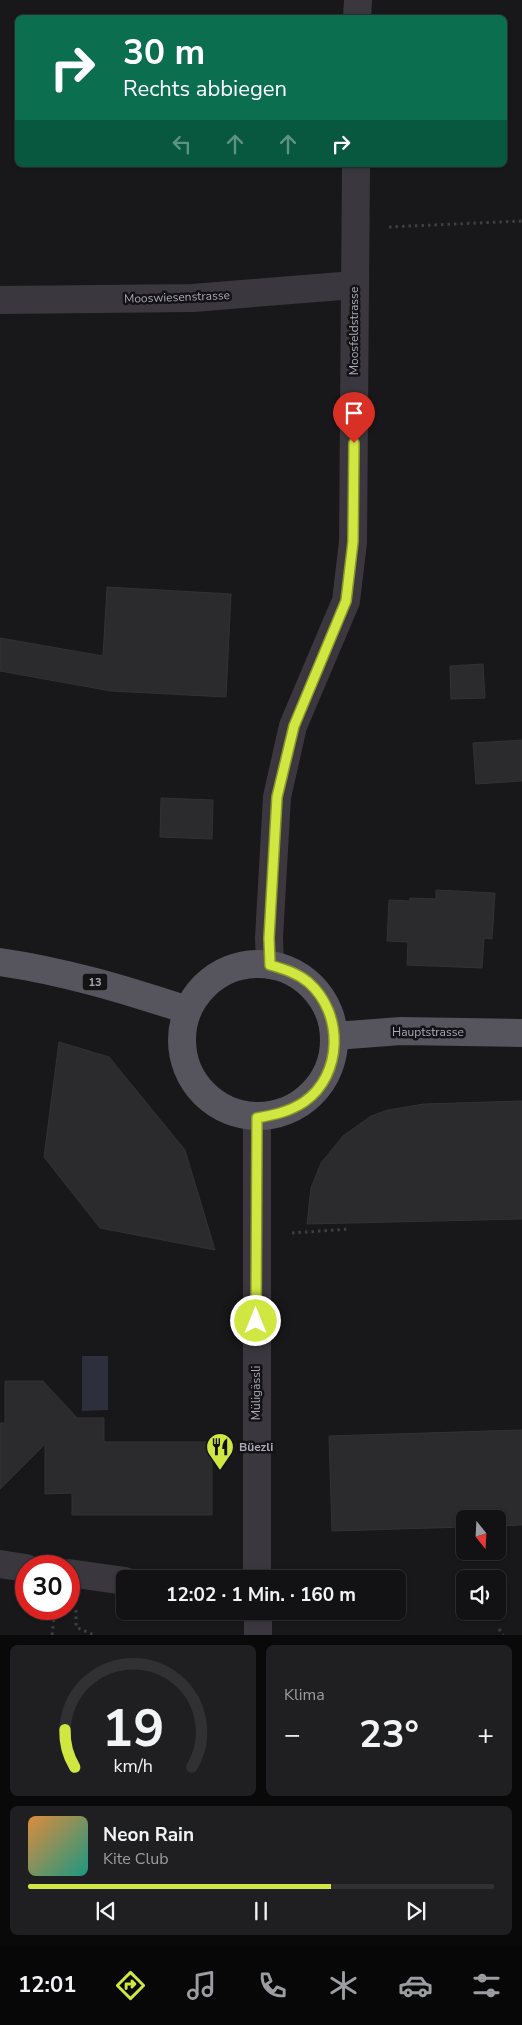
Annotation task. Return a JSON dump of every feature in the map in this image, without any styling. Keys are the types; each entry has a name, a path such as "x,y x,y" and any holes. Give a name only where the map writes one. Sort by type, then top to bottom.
{"main road":[{"name":"13","path":"0,962 32,967 122,988 187,1010"},
{"path":"250,964 270,965 290,971 322,997 331,1016 335,1036 332,1061 322,1084 304,1102 282,1114 257,1118 232,1113 210,1101 193,1082 183,1060 181,1035 187,1010 198,993 212,979 230,969 250,964"},
{"name":"Hauptstrasse","path":"335,1036 401,1032 522,1034"}],"street":[{"path":"358,0 358,15"},
{"name":"Moosfeldstrasse","path":"270,965 269,938 276,806 282,770 294,726 346,601 351,567 353,542 356,167"},
{"name":"Mooswiesenstrasse","path":"0,300 193,298 354,285"},
{"name":"Müligässli","path":"257,1118 257,1570"},
{"path":"0,1564 15,1566"},
{"path":"80,1575 116,1580"},
{"path":"258,1620 258,1635"}],"path":[{"path":"356,229 522,221"},
{"path":"302,1232 349,1229"},
{"path":"52,1635 54,1620"},
{"path":"499,1629 503,1635"}],"water":[{"path":"82,1356 108,1356 108,1410 82,1411"}],"building":[{"path":"107,587 231,594 226,697 111,691 0,671 0,638 103,656"},
{"path":"483,664 485,698 451,699 450,666"},
{"path":"522,740 522,781 476,784 473,743"},
{"path":"161,798 213,800 212,839 160,837"},
{"path":"436,890 495,893 492,939 484,938 482,968 407,965 408,942 387,941 389,900 410,901 410,898 436,899"},
{"path":"59,1042 109,1057 185,1150 215,1250 100,1228 44,1157"},
{"path":"522,1101 522,1219 307,1224 311,1188 321,1163 343,1136 371,1116 388,1110 424,1104"},
{"path":"5,1381 43,1381 77,1418 104,1418 104,1442 212,1442 212,1515 72,1515 72,1493 45,1494 45,1444 0,1489 0,1423 5,1423"},
{"path":"522,1430 522,1525 506,1526 506,1510 456,1510 456,1527 332,1531 329,1436"}],"place":[{"name":"Büezli","path":"220,1471"}],"route":[{"path":"256,1321 257,1118 282,1114 304,1102 322,1084 332,1061 334,1049 335,1036 331,1016 322,997 308,982 290,971 270,965 269,938 277,797 282,770 294,726 346,601 353,542 354,443"}]}
